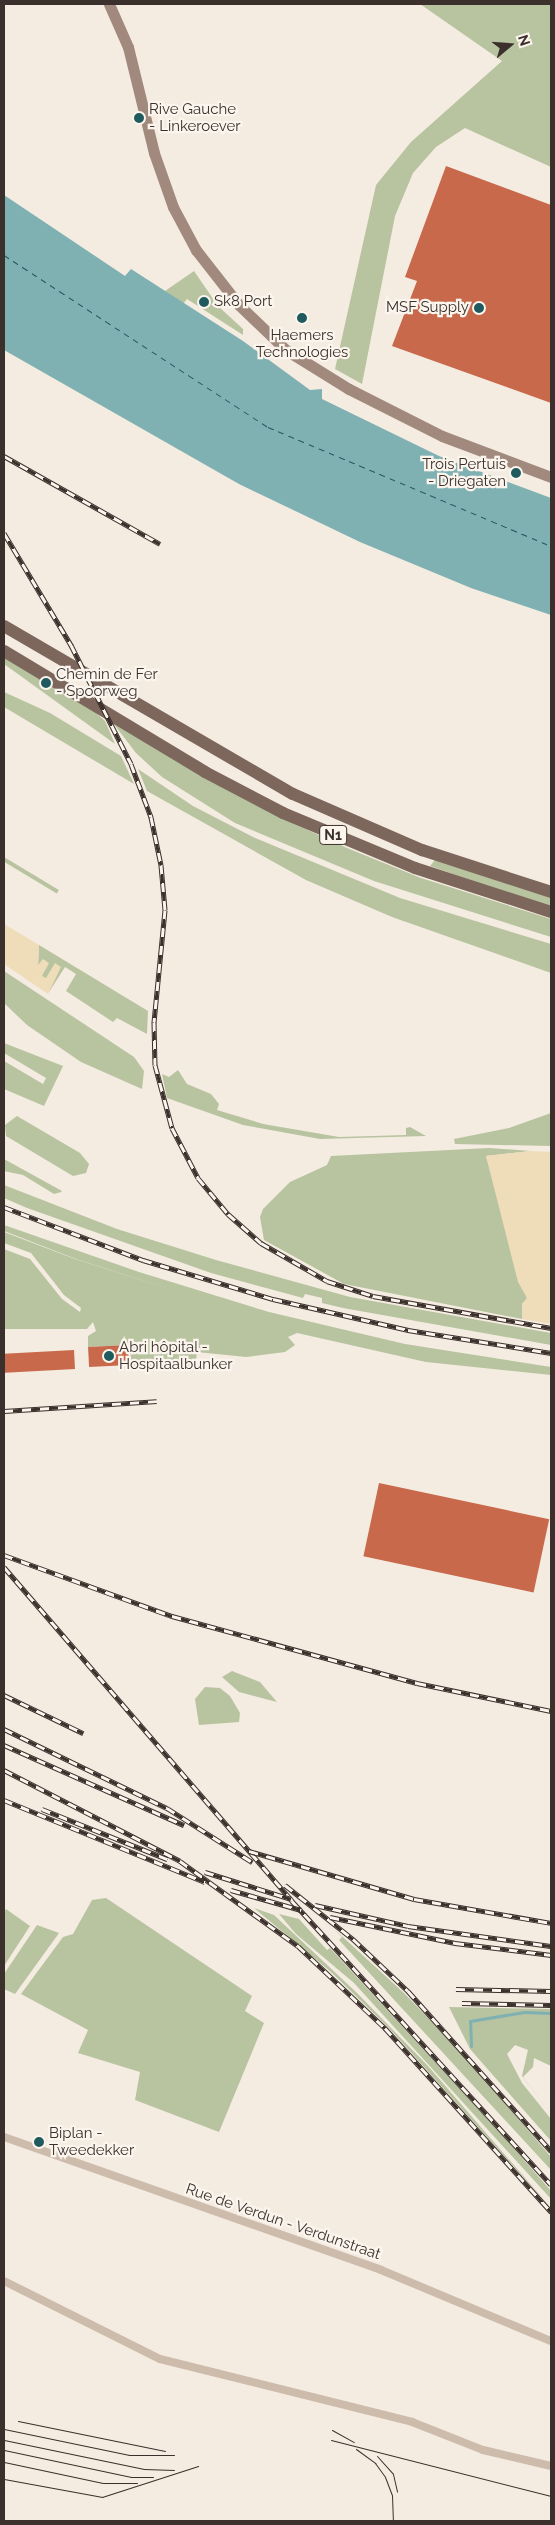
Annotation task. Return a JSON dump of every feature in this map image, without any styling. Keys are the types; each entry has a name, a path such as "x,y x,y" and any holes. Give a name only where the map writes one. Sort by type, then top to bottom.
{"main road":[{"path":"109,4 133,61 154,153 173,207 212,273 244,310 297,358 348,389 442,436 551,477"},
{"name":"N1","path":"4,626 218,754 318,806 441,857 551,892"},
{"name":"N1","path":"4,651 205,772 283,813 415,868 551,912"}],"street":[{"name":"Rue de Verdun - Verdunstraat","path":"4,2137 381,2270 551,2341"},
{"path":"4,2281 160,2359 412,2422 483,2450 551,2466"}],"green space":[{"path":"420,4 551,4 551,167 465,128 436,147 413,173 395,216 362,384 335,369 376,185 411,142 502,61"},
{"name":"Sk8 Port","path":"194,271 218,306 243,329 243,335 187,299 183,304 165,291"},
{"path":"4,657 96,713 105,721 115,744 4,664"},
{"path":"4,692 50,713 121,756 134,784 4,707"},
{"path":"113,723 297,825 347,848 421,878 551,919 551,937 374,881 235,823 162,777 136,753"},
{"path":"138,769 193,806 253,837 400,898 551,944 551,973 392,917 306,880 147,791"},
{"path":"4,857 59,890 57,893 4,862"},
{"path":"435,860 551,896 551,908 430,866"},
{"path":"39,945 148,1011 147,1034 117,1018 113,1022 66,991 76,974 65,967 49,992 50,982 42,976 38,966"},
{"path":"4,971 134,1057 144,1071 142,1089 81,1062 27,1025 4,1003"},
{"path":"4,1043 63,1066 44,1106 4,1089 4,1061 43,1084 46,1078 4,1053"},
{"path":"178,1070 187,1084 211,1094 219,1104 217,1110 263,1124 339,1137 406,1135 406,1128 410,1127 426,1136 320,1139 243,1125 167,1098 162,1074 169,1077"},
{"path":"551,1113 551,1146 455,1144 454,1139 509,1128"},
{"path":"17,1116 80,1153 89,1164 86,1173 73,1176 6,1136 5,1125"},
{"path":"489,1148 531,1151 486,1156 527,1299 522,1304 522,1319 344,1284 264,1240 260,1217 263,1209 290,1182 327,1165 331,1156"},
{"path":"4,1159 62,1191 54,1194 23,1175 4,1171"},
{"path":"4,1185 117,1229 216,1260 350,1297 551,1333 551,1345 343,1308 322,1303 322,1298 305,1294 303,1298 211,1273 27,1208 4,1198"},
{"path":"4,1225 139,1272 269,1312 405,1344 551,1367 551,1375 426,1362 297,1333 288,1337 295,1345 285,1352 246,1357 197,1352 195,1368 179,1367 171,1359 155,1371 133,1369 128,1345 88,1347 88,1336 96,1331 93,1322 87,1329 4,1329 4,1249 30,1259 62,1299 80,1312 81,1308 64,1295 31,1253 4,1243 4,1232 75,1259 185,1294 76,1259 4,1231"},
{"path":"232,1671 260,1682 277,1702 239,1692 222,1677"},
{"path":"205,1687 220,1688 230,1696 240,1713 239,1722 199,1725 195,1699"},
{"path":"106,1898 252,1996 245,2011 264,2023 219,2132 135,2100 140,2072 78,2053 88,2030 21,1994 63,1937 73,1934 92,1900"},
{"path":"254,1908 274,1915 357,1993 428,2066 551,2208 388,2027 331,1972"},
{"path":"6,1909 30,1926 4,1966 4,1913"},
{"path":"279,1914 299,1919 327,1950 330,1948 504,2137 551,2191 551,2199 354,1983 296,1934"},
{"path":"37,1925 59,1933 15,1994 4,1989 4,1974"},
{"path":"333,1928 405,1994 470,2062 551,2157 551,2170 339,1940 342,1937"},
{"path":"449,2007 551,2009 551,2066 534,2058 533,2067 523,2077 551,2114 522,2076 528,2050 515,2045 507,2054 522,2083 551,2119 551,2141 470,2049"}],"sand":[{"path":"4,924 39,945 38,965 43,959 49,963 42,976 46,978 55,963 61,967 48,994 4,964"},
{"path":"531,1151 551,1152 551,1324 522,1319 522,1304 527,1298 518,1282 486,1156"}],"water":[{"path":"4,195 125,276 131,269 243,341 310,390 322,389 322,399 439,456 551,498 551,615 471,588 360,542 239,484 4,350"}],"building":[{"name":"MSF Supply","path":"446,166 551,205 551,403 392,346 417,281 405,277"},
{"name":"Abri hôpital - Hospitaalbunker","path":"128,1345 129,1365 89,1367 88,1347"},
{"path":"74,1350 75,1369 5,1373 4,1354"},
{"path":"379,1483 549,1519 534,1593 363,1556"}],"waterway":[{"path":"471,2046 470,2021 524,2012 551,2013"}],"ferry route":[{"path":"4,255 268,427 551,546"}],"tram line":[{"path":"18,2421 165,2451"},
{"path":"4,2429 129,2455 174,2455"},
{"path":"332,2430 354,2442"},
{"path":"4,2440 144,2469 174,2470"},
{"path":"331,2440 551,2496"},
{"path":"356,2449 375,2463 385,2477 392,2495 393,2521"},
{"path":"4,2450 131,2477 153,2477"},
{"path":"377,2456 393,2474 397,2492"},
{"path":"4,2462 103,2483 137,2483"},
{"path":"4,2479 102,2497 198,2466"}],"railway":[{"path":"4,456 160,544"},
{"path":"4,533 71,645 131,764 151,817 161,865 165,910 154,1022 155,1065 172,1128 198,1178 228,1214 261,1243 327,1281 373,1296 551,1328"},
{"path":"4,1207 143,1260 273,1299 408,1330 551,1353"},
{"path":"4,1411 157,1401"},
{"path":"4,1555 172,1616 417,1683 551,1711"},
{"path":"4,1567 292,1901 551,2185"},
{"path":"4,1695 83,1733"},
{"path":"4,1729 167,1808 252,1862"},
{"path":"4,1745 184,1825"},
{"path":"4,1770 180,1861 298,1946 385,2028 551,2212"},
{"path":"4,1800 205,1882"},
{"path":"42,1809 167,1859"},
{"path":"249,1851 414,1899 551,1923"},
{"path":"205,1872 291,1899"},
{"path":"285,1885 353,1939 408,1991 551,2151"},
{"path":"231,1890 301,1910"},
{"path":"315,1905 408,1926 551,1946"},
{"path":"330,1917 455,1943 551,1955"},
{"path":"456,1989 551,1991"},
{"path":"462,2003 551,2005"}],"place":[{"name":"Rive Gauche - Linkeroever","path":"139,118"},
{"name":"Sk8 Port","path":"204,302"},
{"name":"MSF Supply","path":"479,308"},
{"name":"Haemers Technologies","path":"302,318"},
{"name":"Trois Pertuis - Driegaten","path":"516,473"},
{"name":"Chemin de Fer - Spoorweg","path":"46,683"},
{"name":"Abri hôpital - Hospitaalbunker","path":"109,1356"},
{"name":"Biplan - Tweedekker","path":"39,2142"}]}
